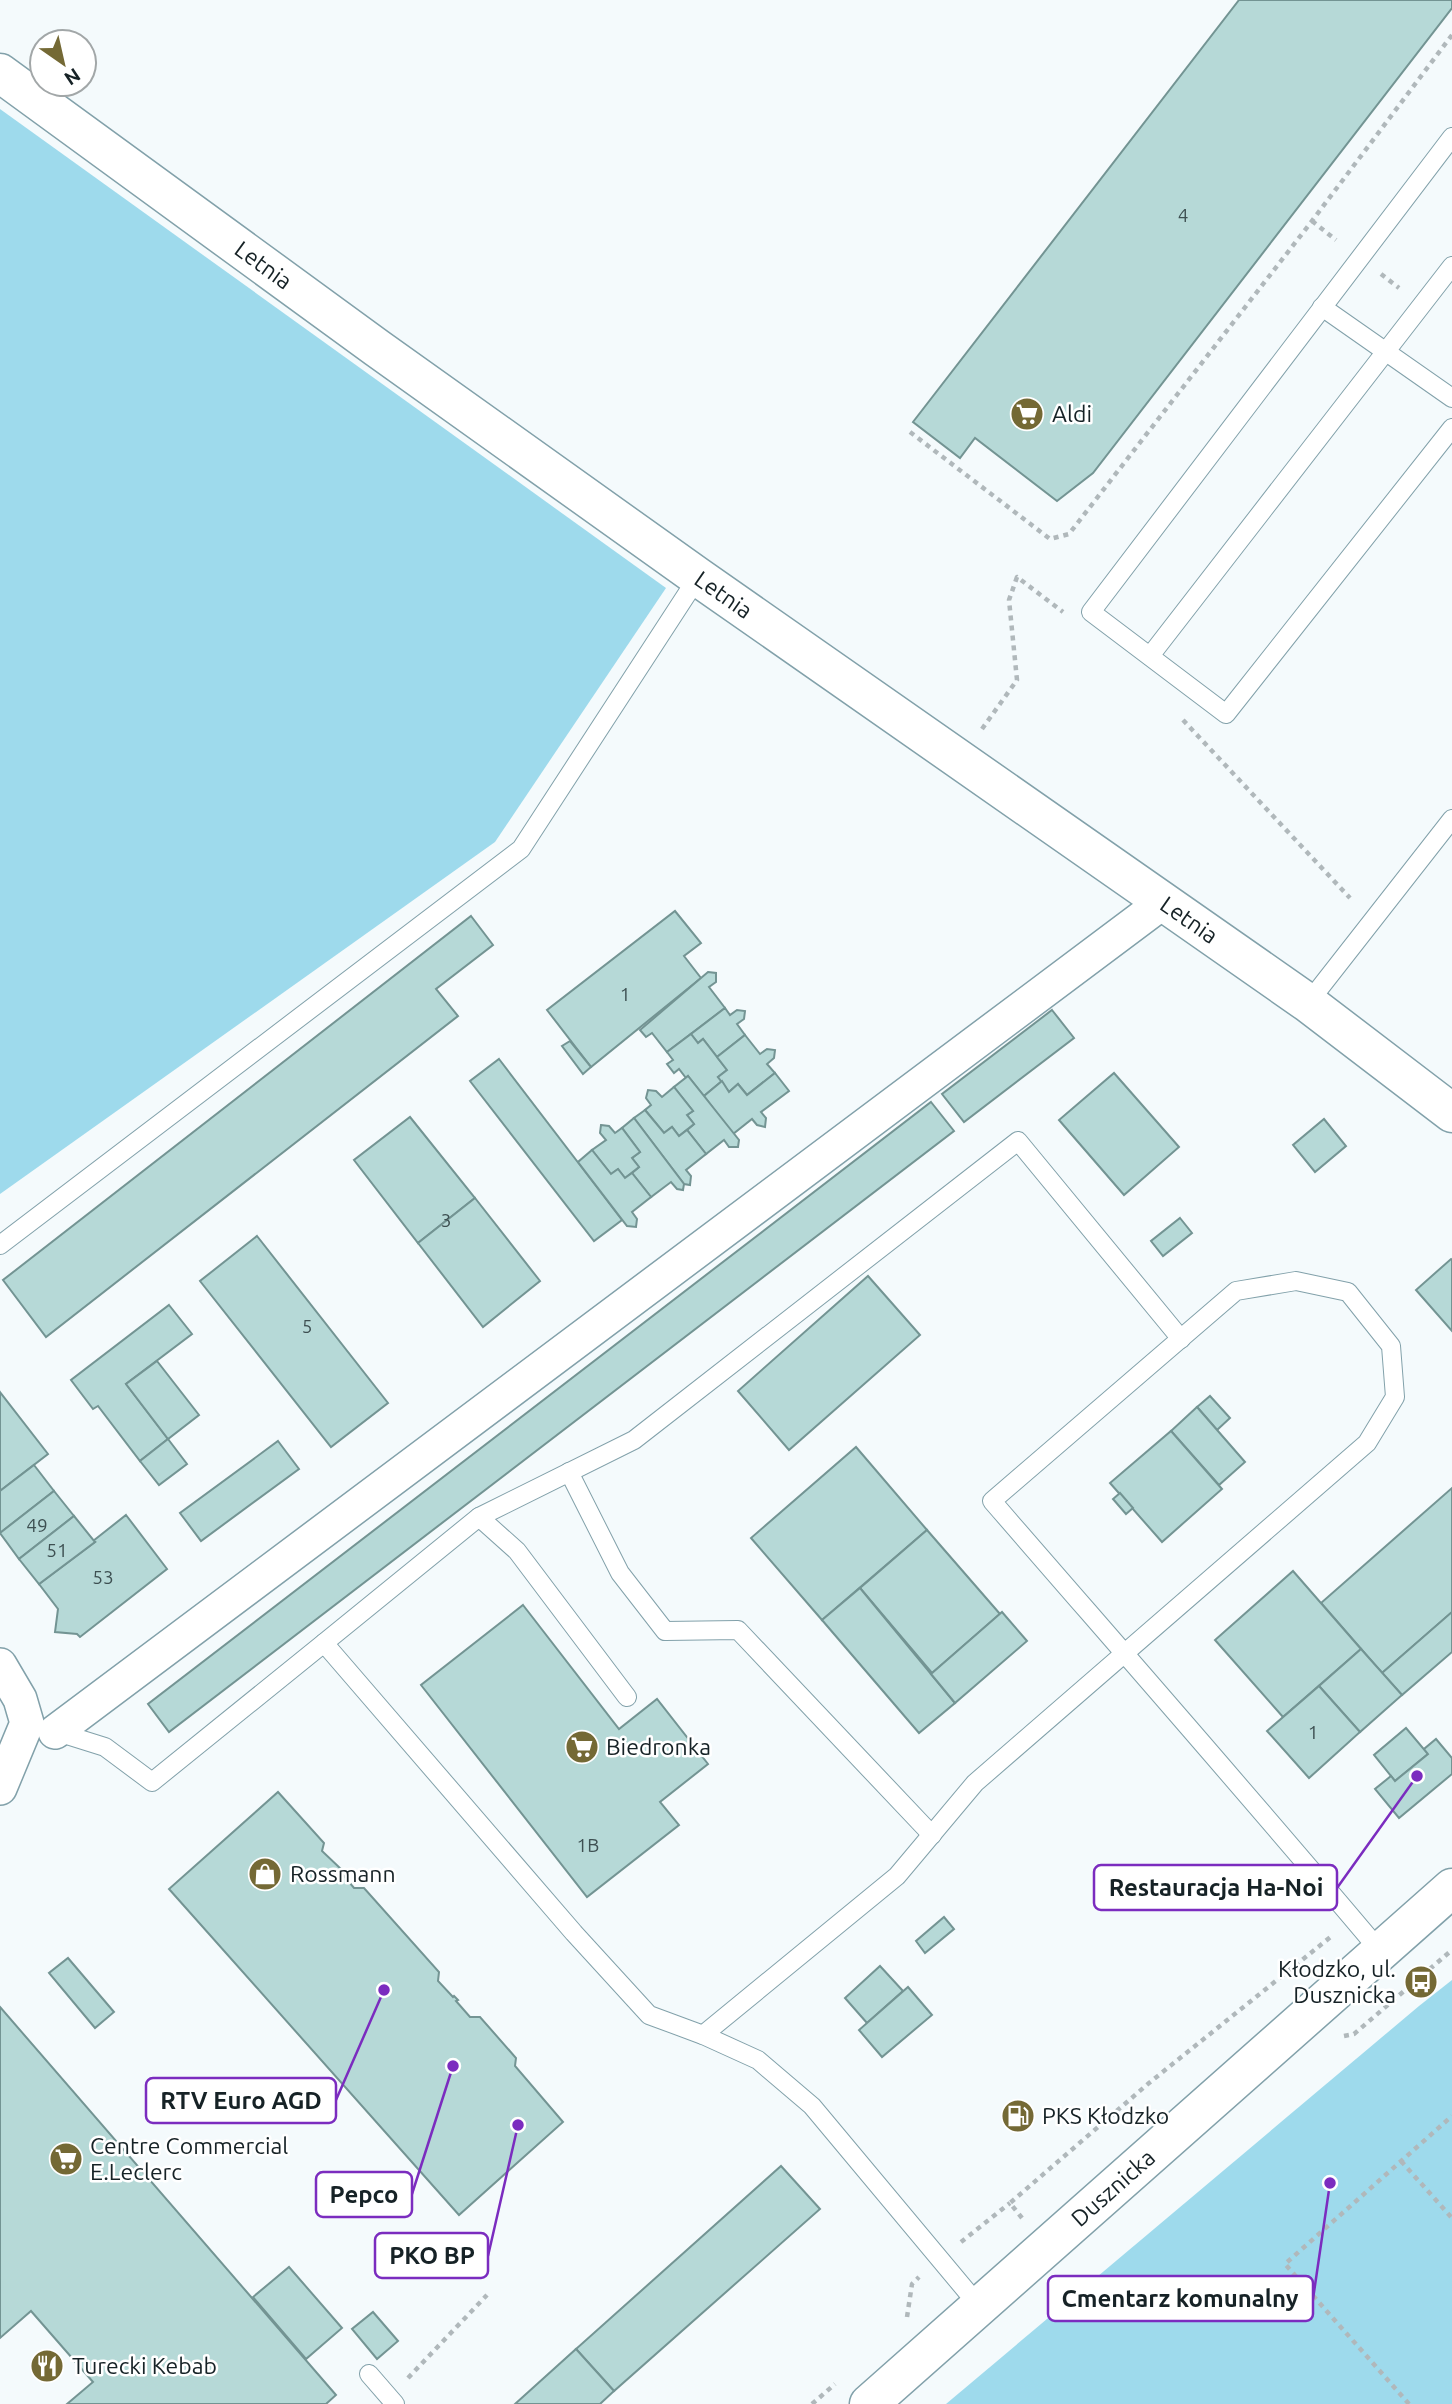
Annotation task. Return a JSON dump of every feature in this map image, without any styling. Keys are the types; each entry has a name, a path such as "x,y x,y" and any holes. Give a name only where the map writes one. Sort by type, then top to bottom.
{"street":[{"name":"Letnia","path":"0,73 377,348 698,577 1308,1003 1452,1113"},
{"path":"0,1788 41,1727 1163,902"},
{"path":"0,1665 41,1727"},
{"name":"Dusznicka","path":"869,2404 1452,1888"}],"lane":[{"path":"1452,137 1091,612 1226,714 1452,428"},
{"path":"1150,656 1452,265"},
{"path":"1322,307 1452,398"},
{"path":"0,1245 522,849 698,577"},
{"path":"1308,1003 1452,819"},
{"path":"41,1727 105,1747 152,1782 479,1517 634,1440 1018,1141 1181,1339"},
{"path":"703,2035 897,1876 975,1783 1124,1654 1367,1443 1395,1397 1391,1346 1348,1292 1296,1281 1236,1291 992,1501 1124,1654 1353,1919 1380,1951"},
{"path":"569,1472 620,1573 665,1631 738,1630 932,1835"},
{"path":"479,1517 517,1550 628,1697"},
{"path":"324,1643 574,1933 649,2015 703,2035 758,2060 812,2106 979,2306"},
{"path":"369,2374 393,2401"}],"path":[{"path":"910,432 1050,539 1069,534 1312,221 1452,35"},
{"path":"1312,221 1336,240"},
{"path":"1378,271 1408,295"},
{"path":"981,729 1017,680 1009,600 1017,577 1069,616"},
{"path":"1178,715 1350,898"},
{"path":"1149,2082 1353,1919"},
{"path":"1409,2404 1285,2264 1452,2116"},
{"path":"1401,2161 1452,2218"},
{"path":"906,2320 912,2284 940,2258 1010,2203"},
{"path":"393,2401 487,2295"},
{"path":"812,2404 841,2379"}],"shaded area":[{"path":"0,109 666,588 495,842 0,1194"},
{"path":"1452,1980 1452,2404 946,2404 1419,2006"}],"building":[{"path":"1239,0 1452,0 1452,8 1093,473 1057,501 975,438 960,458 913,422"},
{"path":"675,911 701,943 684,956 701,978 591,1067 547,1010"},
{"path":"471,916 493,945 436,989 458,1016 46,1337 3,1280"},
{"path":"708,972 716,973 716,982 709,987 725,1008 667,1052 652,1033 646,1037 640,1030"},
{"path":"725,1008 730,1015 737,1010 745,1011 744,1019 737,1024 745,1035 717,1057 703,1039 698,1043 691,1034"},
{"path":"1052,1010 1074,1038 964,1122 942,1094"},
{"path":"691,1034 698,1043 703,1039 727,1070 718,1077 722,1081 704,1096 688,1076 686,1078 679,1069 674,1073 667,1064 673,1060 667,1052"},
{"path":"745,1035 760,1054 767,1049 775,1050 774,1058 767,1064 775,1073 747,1095 738,1084 729,1092 718,1077 727,1070 717,1057"},
{"path":"570,1041 591,1067 583,1074 562,1046"},
{"path":"499,1059 622,1220 594,1241 470,1081"},
{"path":"775,1073 789,1091 761,1112 766,1118 765,1127 757,1125 752,1119 733,1134 704,1096 722,1081 729,1092 738,1084 747,1095"},
{"path":"1114,1073 1179,1147 1124,1195 1059,1120"},
{"path":"688,1076 739,1140 738,1147 729,1147 724,1140 706,1154 687,1130 694,1124 687,1115 693,1111 674,1087"},
{"path":"674,1087 693,1111 687,1115 694,1124 679,1136 672,1127 664,1133 645,1110 651,1105 646,1098 648,1090 656,1091 662,1097"},
{"path":"931,1102 954,1131 169,1732 148,1704"},
{"path":"645,1110 664,1133 672,1127 679,1136 687,1130 706,1154 686,1170 691,1176 690,1185 684,1184 634,1118"},
{"path":"410,1117 475,1198 418,1243 354,1160"},
{"path":"634,1118 684,1184 683,1190 677,1189 671,1182 651,1197 632,1173 639,1167 632,1158 640,1152 622,1128"},
{"path":"1324,1119 1346,1146 1315,1172 1293,1145"},
{"path":"601,1125 609,1126 615,1133 622,1128 640,1152 632,1158 639,1167 625,1178 618,1169 611,1174 592,1150 606,1140 600,1133"},
{"path":"592,1150 611,1174 618,1169 625,1178 632,1173 651,1197 632,1212 637,1219 636,1227 627,1226 578,1162"},
{"path":"475,1198 540,1281 483,1327 418,1243"},
{"path":"1180,1218 1192,1233 1163,1256 1151,1241"},
{"path":"257,1236 388,1403 331,1447 200,1281"},
{"path":"1452,1260 1452,1331 1416,1290"},
{"path":"868,1276 920,1335 789,1450 738,1391"},
{"path":"169,1305 192,1334 126,1384 168,1439 140,1461 98,1406 93,1409 71,1380"},
{"path":"157,1361 199,1415 168,1439 126,1384"},
{"path":"0,1392 48,1454 0,1491"},
{"path":"1210,1396 1230,1418 1217,1430 1197,1407"},
{"path":"1197,1407 1245,1462 1219,1485 1171,1431"},
{"path":"1171,1431 1222,1489 1162,1542 1110,1483"},
{"path":"168,1439 187,1464 159,1485 140,1461"},
{"path":"278,1441 299,1469 201,1541 180,1513"},
{"path":"856,1447 927,1530 822,1620 751,1538"},
{"path":"34,1465 54,1491 0,1533 0,1491"},
{"path":"1452,1488 1452,1612 1382,1673 1321,1603"},
{"path":"54,1491 74,1516 19,1559 0,1533"},
{"path":"1120,1493 1133,1508 1126,1514 1113,1499"},
{"path":"126,1515 167,1569 80,1637 77,1634 55,1632 58,1609 39,1584"},
{"path":"74,1516 95,1542 39,1584 19,1559"},
{"path":"927,1530 1000,1614 932,1673 860,1588"},
{"path":"1293,1571 1361,1649 1283,1717 1215,1640"},
{"path":"860,1588 955,1703 919,1733 822,1620"},
{"name":"Biedronka","path":"523,1605 619,1729 657,1699 708,1764 660,1802 679,1825 587,1897 421,1685"},
{"path":"1002,1612 1027,1641 955,1703 931,1674"},
{"path":"1452,1612 1452,1652 1402,1695 1382,1673"},
{"path":"1361,1649 1402,1695 1360,1732 1319,1686"},
{"path":"1319,1686 1360,1732 1309,1778 1267,1731"},
{"path":"1406,1728 1428,1754 1395,1781 1374,1755"},
{"path":"1436,1739 1452,1758 1452,1774 1399,1818 1375,1789 1391,1776 1395,1781 1428,1754 1424,1749"},
{"path":"278,1792 324,1843 322,1851 342,1870 340,1871 354,1888 364,1888 439,1972 438,1981 458,2000 456,2001 470,2017 480,2017 516,2058 515,2066 563,2122 459,2215 169,1889"},
{"path":"944,1917 954,1929 925,1953 916,1941"},
{"path":"68,1958 114,2012 95,2028 49,1973"},
{"path":"880,1966 903,1991 867,2023 845,1998"},
{"path":"908,1987 932,2015 882,2057 859,2030"},
{"name":"Centre Commercial E.Leclerc","path":"0,2007 336,2395 326,2404 67,2404 93,2382 31,2311 0,2338"},
{"path":"781,2166 820,2209 614,2391 576,2349"},
{"path":"289,2267 342,2328 306,2359 253,2297"},
{"path":"373,2312 398,2341 377,2359 352,2329"},
{"path":"576,2349 614,2391 600,2404 515,2404"}],"place":[{"name":"Aldi","path":"1027,414"},
{"name":"Biedronka","path":"582,1747"},
{"name":"Restauracja Ha-Noi","path":"1417,1776"},
{"name":"Rossmann","path":"265,1874"},
{"name":"Kłodzko, ul. Dusznicka","path":"1421,1982"},
{"name":"RTV Euro AGD","path":"384,1990"},
{"name":"Pepco","path":"453,2066"},
{"name":"PKS Kłodzko","path":"1018,2116"},
{"name":"PKO BP","path":"518,2125"},
{"name":"Centre Commercial E.Leclerc","path":"66,2159"},
{"name":"Cmentarz komunalny","path":"1330,2183"},
{"name":"Turecki Kebab","path":"47,2366"}]}
